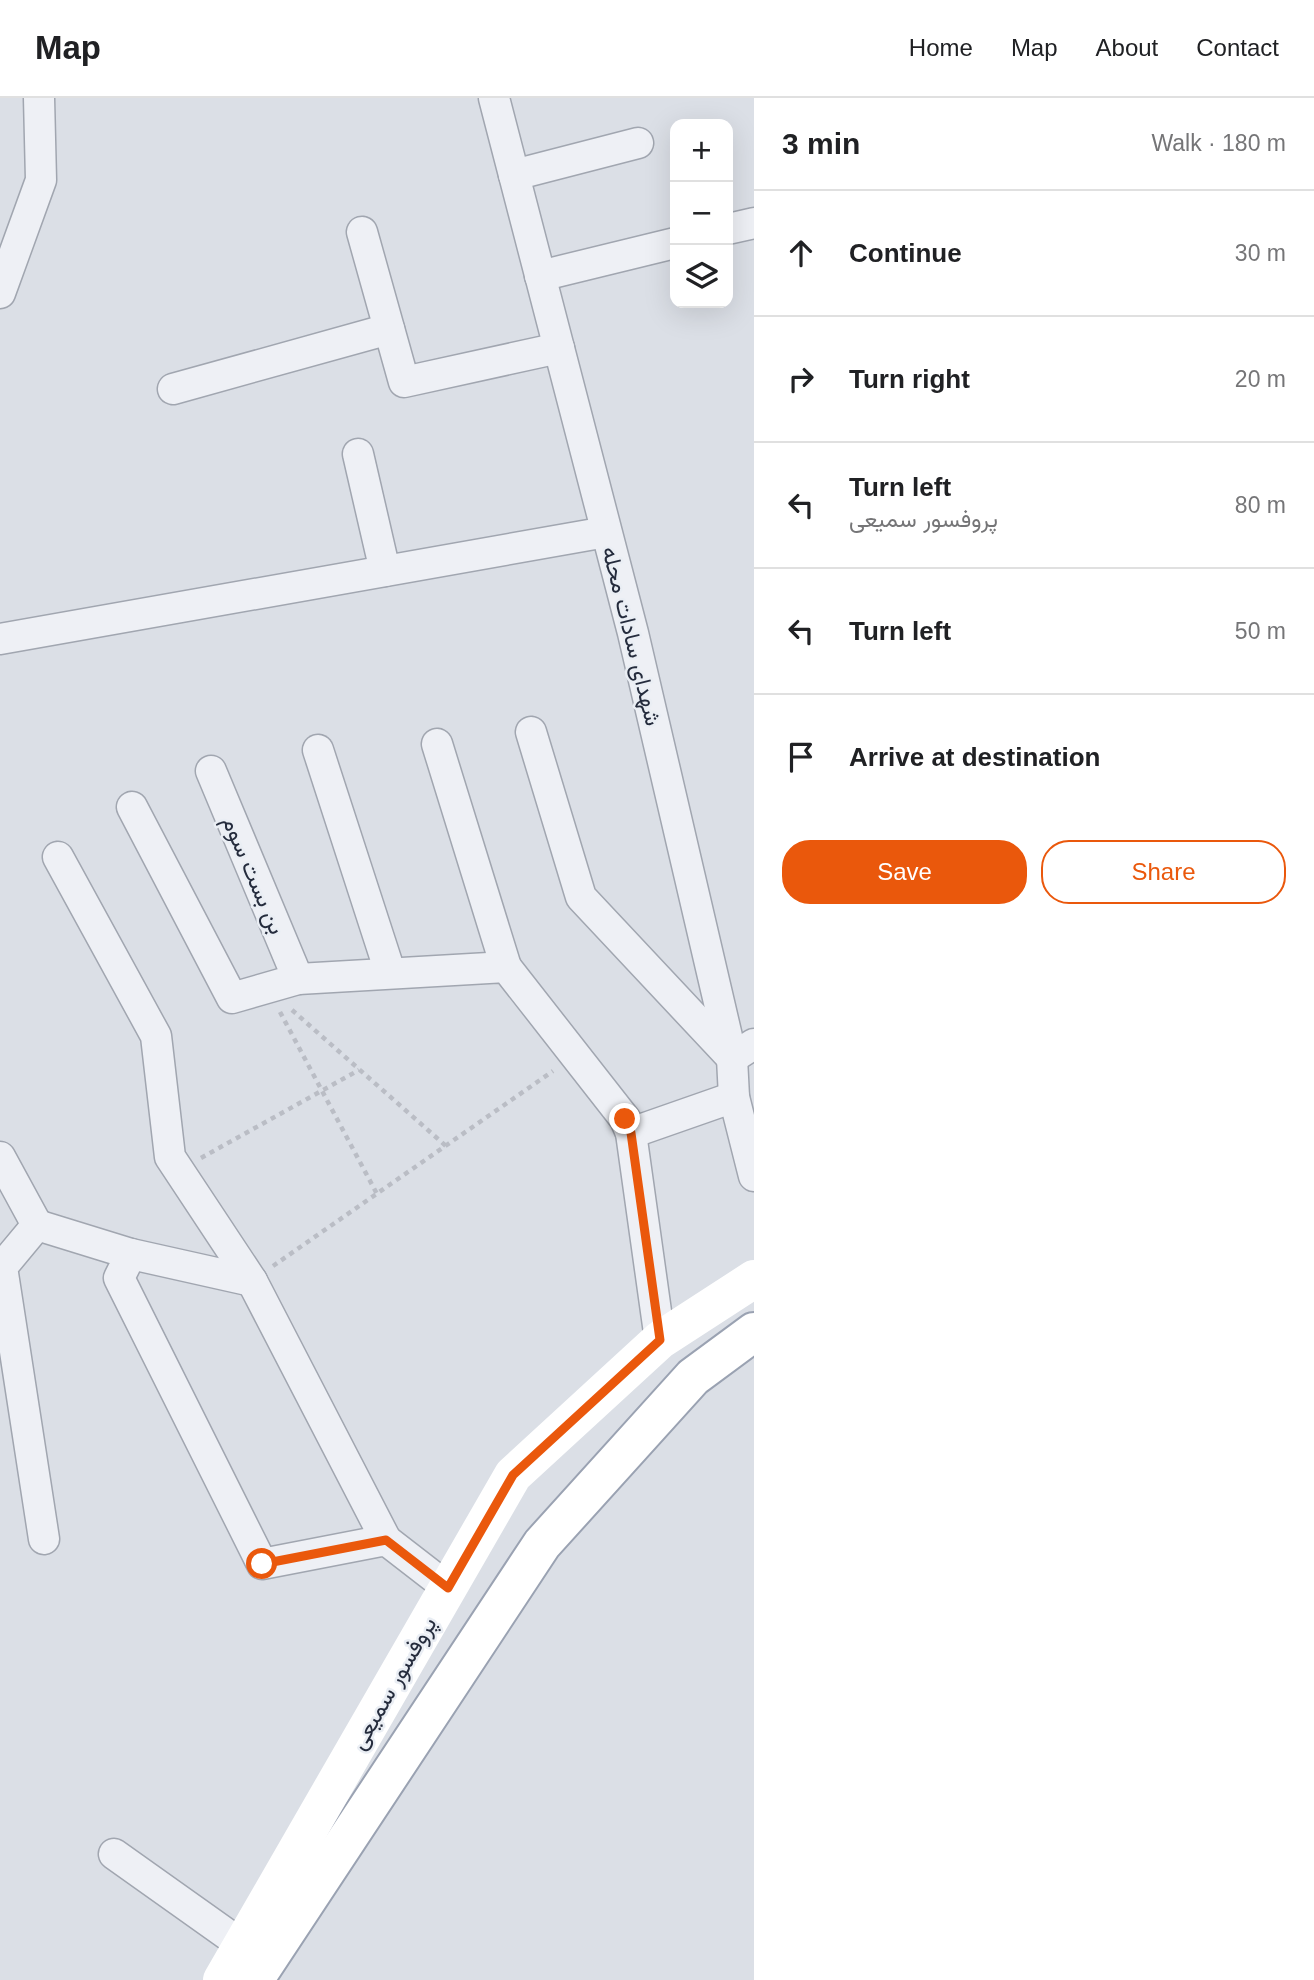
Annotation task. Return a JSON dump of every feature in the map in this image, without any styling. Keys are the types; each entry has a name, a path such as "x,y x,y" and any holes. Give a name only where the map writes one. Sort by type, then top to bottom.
{"main road":[{"name":"پروفسور سمیعی","path":"222,1980 513,1475 660,1340 754,1279"},
{"name":"پروفسور سمیعی","path":"254,1980 542,1544 692,1377 754,1332"}],"street":[{"path":"0,293 41,180 39,98"},
{"name":"شهدای سادات محله","path":"494,98 743,1051 734,1097 754,1176"},
{"path":"514,175 638,143"},
{"path":"733,228 754,223"},
{"path":"362,232 404,382 559,348"},
{"path":"541,276 670,244"},
{"path":"173,389 389,329"},
{"path":"358,454 385,571"},
{"path":"0,639 607,532"},
{"path":"531,732 581,897 743,1051"},
{"path":"437,744 506,967 625,1119 631,1133 660,1340"},
{"path":"318,750 390,972"},
{"name":"بن بست سوم","path":"211,771 298,979"},
{"path":"132,807 232,998 298,979 506,967"},
{"path":"58,857 156,1036 170,1157 252,1281 386,1540 448,1588"},
{"path":"631,1133 734,1097"},
{"path":"0,1157 37,1225 131,1254 252,1281"},
{"path":"37,1225 2,1267 44,1539"},
{"path":"131,1254 119,1278 262,1564 386,1540"},
{"path":"114,1854 242,1945"}],"path":[{"path":"267,988 446,1146"},
{"path":"267,988 377,1194"},
{"path":"252,1281 575,1055"},
{"path":"179,1170 359,1070"}],"route":[{"path":"262,1564 386,1540 448,1588 513,1475 660,1340 631,1133 625,1119"}]}
